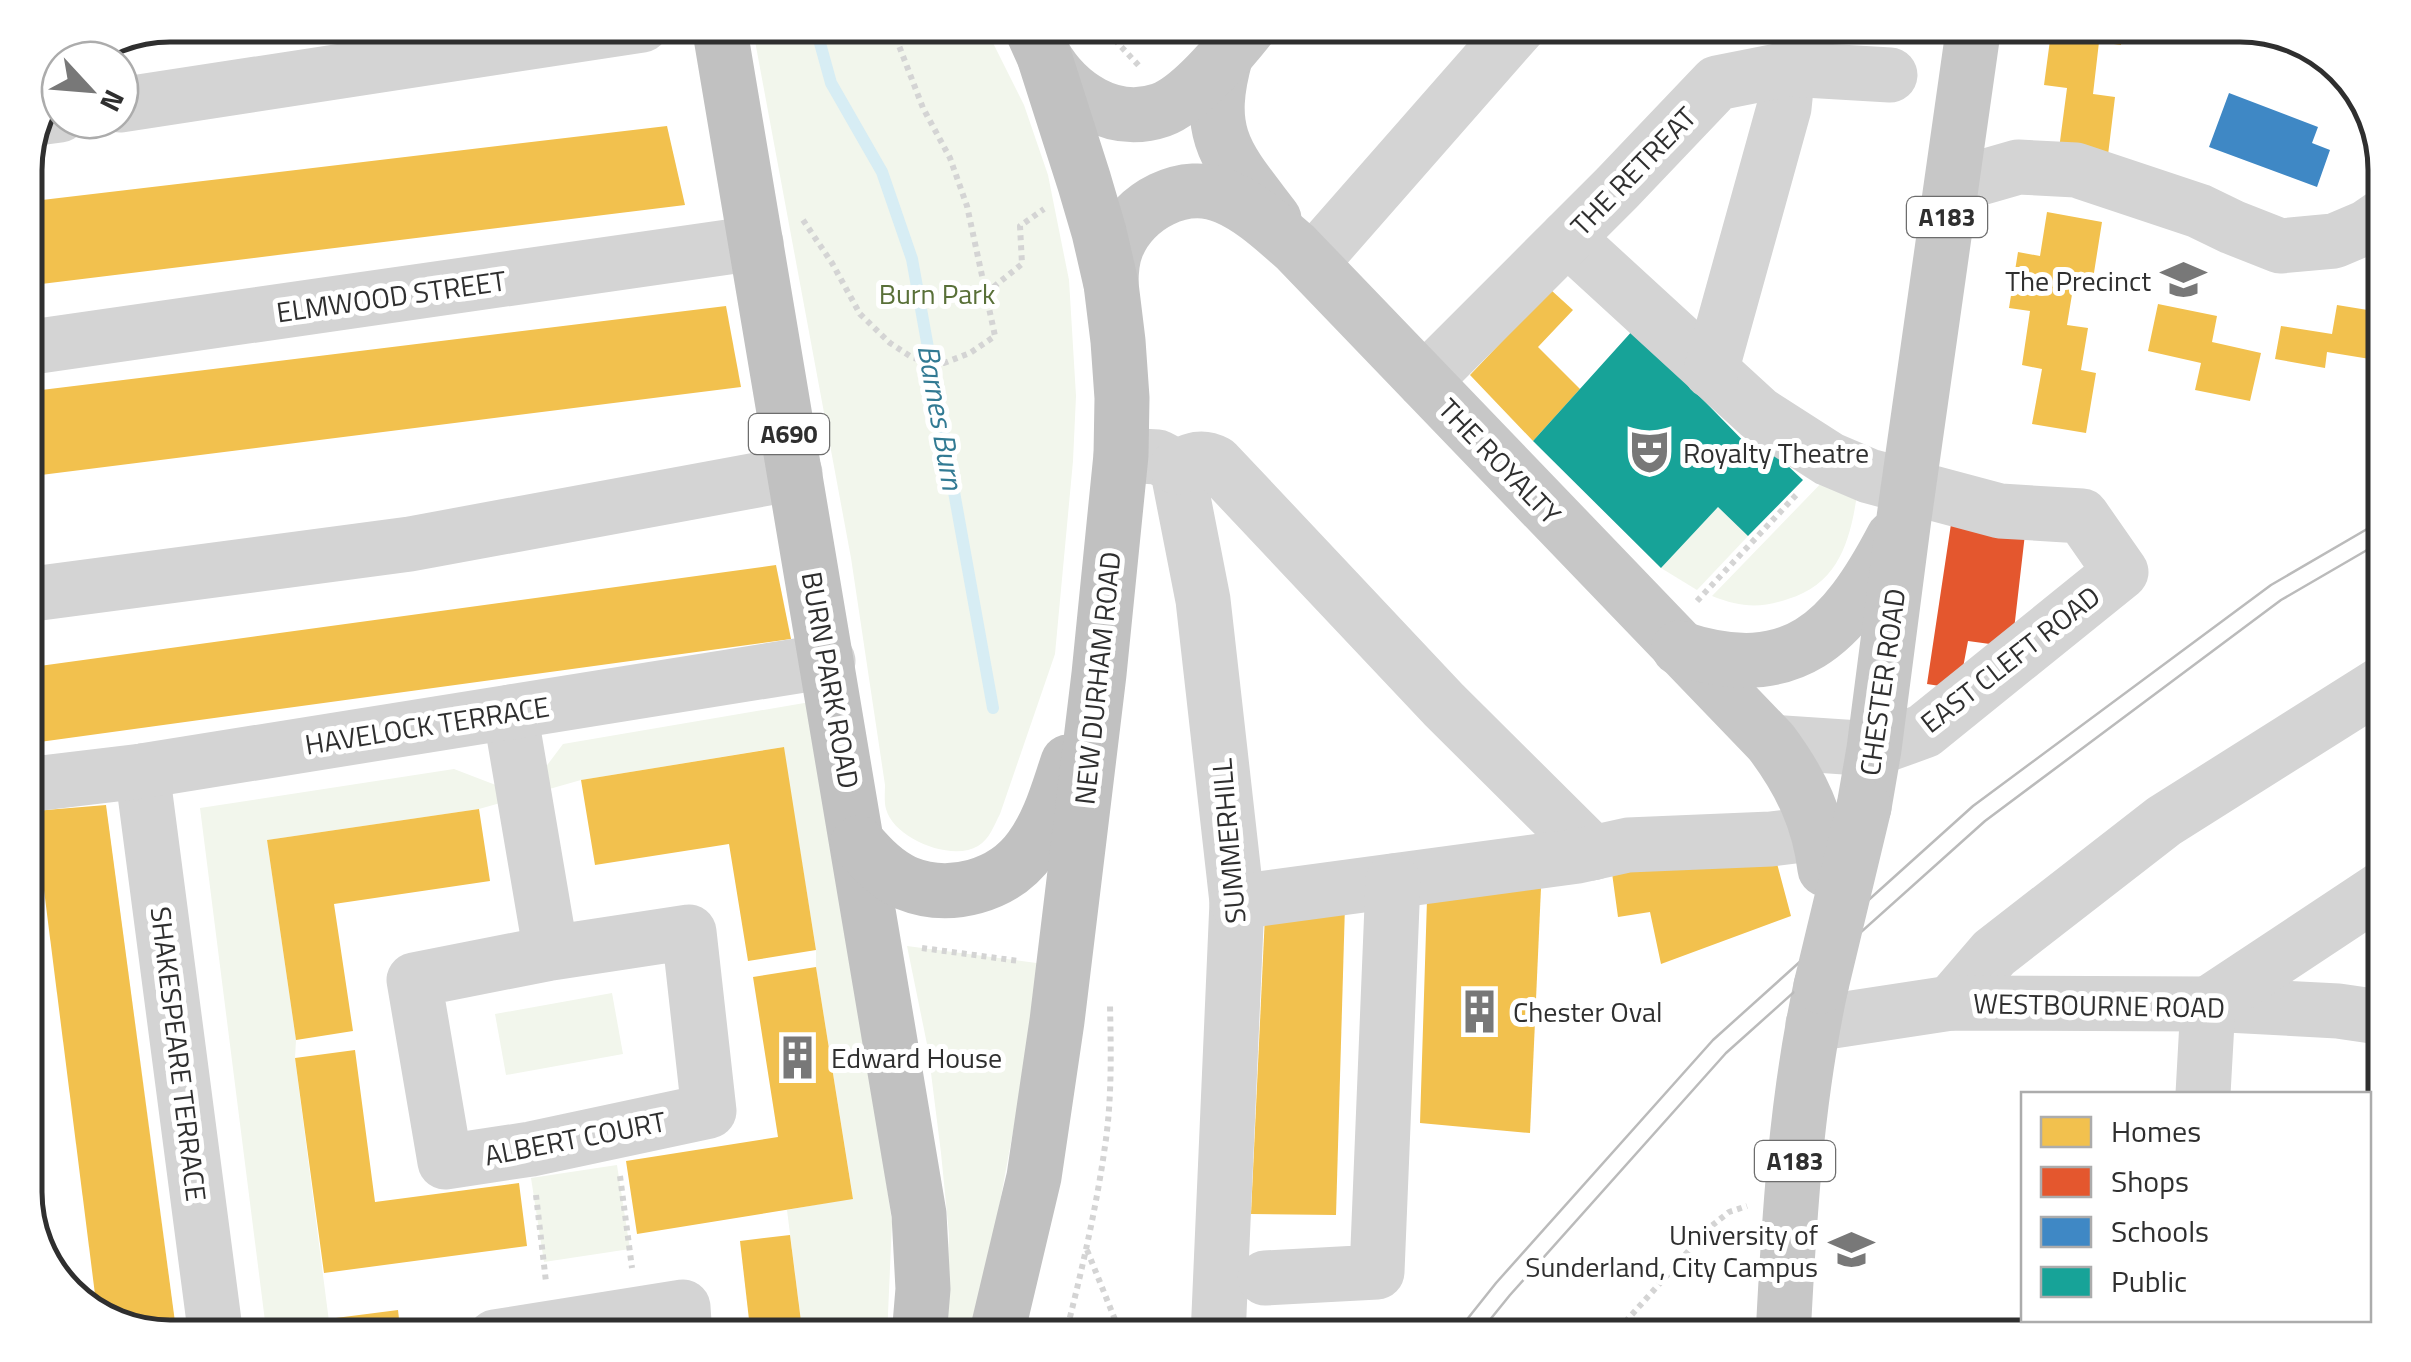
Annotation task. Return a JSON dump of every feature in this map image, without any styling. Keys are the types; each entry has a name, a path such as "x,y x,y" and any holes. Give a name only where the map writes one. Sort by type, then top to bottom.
{"highway":[{"name":"BURN PARK ROAD","path":"724,42 777,228 795,473 919,1214 924,1288 920,1320"},
{"name":"NEW DURHAM ROAD","path":"1000,1320 1034,1177 1099,674 1121,456 1121,379 1111,284 1100,232 1038,42"},
{"path":"858,843 884,870 906,883 930,890 976,887 1014,867 1029,851 1051,810 1099,674"}],"main road":[{"path":"1038,42 1055,74 1070,90 1088,102 1127,114 1164,109 1199,83 1237,42"},
{"path":"1238,42 1219,81 1216,110 1220,135 1234,165 1303,255"},
{"name":"CHESTER ROAD","path":"1784,1320 1789,1208 1836,836 1874,750 1972,42"},
{"name":"THE ROYALTY","path":"1111,284 1116,248 1124,232 1146,208 1160,200 1200,191 1225,196 1248,209 1303,255 1771,742 1836,836"},
{"path":"1673,641 1719,659 1760,660 1786,655 1808,644 1830,630 1855,601 1876,570 1906,502"},
{"path":"1817,1005 1836,836"}],"street":[{"path":"140,103 532,42"},
{"path":"1303,255 1504,42"},
{"path":"1710,371 1784,108 1788,69"},
{"name":"THE RETREAT","path":"1424,381 1717,83 1788,69 1890,75"},
{"path":"1952,186 2018,167 2076,170 2200,211 2280,246 2334,241 2368,226"},
{"name":"ELMWOOD STREET","path":"43,345 777,228"},
{"path":"1567,238 1759,414 1906,502"},
{"path":"1121,456 1158,457 1177,466 1198,457 1216,463 1444,705 1593,852"},
{"name":"SUMMERHILL","path":"1177,466 1203,600 1238,902 1219,1320"},
{"path":"43,593 410,544 795,473"},
{"name":"EAST CLEFT ROAD","path":"1771,742 1874,750 1924,731 2120,572 2082,516 1906,502"},
{"name":"HAVELOCK TERRACE","path":"43,783 142,771 828,661"},
{"path":"1951,1003 1994,953 2164,820 2368,692"},
{"path":"510,712 551,952"},
{"name":"SHAKESPEARE TERRACE","path":"142,771 214,1320"},
{"path":"1238,902 1628,845 1836,836"},
{"path":"1265,1278 1377,1272 1393,881"},
{"path":"2203,1092 2208,1004 2368,898"},
{"name":"ALBERT COURT","path":"689,932 709,1111 614,1133 446,1162 414,980 551,952 689,932"},
{"name":"WESTBOURNE ROAD","path":"1817,1005 2208,1004 2368,1015"}],"path":[{"path":"777,228 832,262 860,314 890,344 913,358 944,363 970,353 994,336 967,206 950,158 923,108 898,42"},
{"path":"986,294 1022,264 1020,226 1053,202"},
{"path":"1673,641 1829,459"},
{"path":"875,942 1063,966"},
{"path":"614,1133 661,1320"},
{"path":"531,1149 549,1320"},
{"path":"1086,1249 1115,1320"}],"green space":[{"name":"Burn Park","path":"755,42 992,42 1024,105 1048,175 1069,280 1076,396 1055,654 1000,814 986,840 978,846 954,851 925,845 900,830 886,809 851,558"},
{"path":"1831,473 1858,488 1847,540 1832,570 1806,592 1768,604 1741,604 1712,596"},
{"path":"1718,507 1748,536 1697,590 1661,568"},
{"path":"816,701 892,1222 888,1320 801,1320 787,1210 853,1198 783,747 581,780 479,809 267,840 296,1040 295,1058 329,1320 265,1320 200,808 454,769 524,796 563,744"},
{"path":"907,946 1044,964 978,1320 946,1320 949,1234 928,1049"},
{"path":"612,993 623,1054 506,1075 495,1014"},
{"path":"617,1165 630,1249 544,1262 531,1178"}],"building: Homes":[{"path":"2050,42 2099,42 2093,94 2115,97 2108,155 2059,149 2067,88 2044,85"},
{"path":"667,126 685,205 43,284 43,200"},
{"path":"2047,212 2102,222 2093,279 2075,276 2067,325 2088,328 2081,370 2096,373 2086,433 2032,424 2042,369 2022,365 2030,311 2009,308 2018,252 2040,256"},
{"path":"1551,290 1573,310 1538,347 1580,389 1533,441 1470,375"},
{"path":"2158,304 2217,316 2212,342 2261,353 2250,401 2195,390 2201,363 2148,351"},
{"path":"2337,305 2368,310 2368,359 2327,352 2325,368 2275,359 2281,326 2332,334"},
{"path":"726,306 741,387 43,475 43,390"},
{"path":"776,565 791,639 43,742 43,666"},
{"path":"784,747 816,950 748,961 729,844 595,865 581,780"},
{"path":"106,805 175,1320 121,1310 95,1295 43,882 43,810"},
{"path":"479,809 490,881 334,904 353,1031 296,1040 267,840"},
{"path":"1775,856 1791,916 1661,964 1650,912 1618,917 1612,873"},
{"name":"Chester Oval","path":"1541,888 1530,1133 1420,1123 1427,899"},
{"path":"1345,905 1336,1215 1251,1214 1265,915"},
{"name":"Edward House","path":"816,967 853,1199 637,1234 626,1161 778,1137 753,977"},
{"path":"355,1050 375,1202 519,1183 527,1246 324,1273 295,1058"},
{"path":"790,1235 801,1320 749,1320 740,1241"},
{"path":"398,1310 399,1320 328,1320"}],"building: Shops":[{"path":"1951,524 2025,534 2012,647 1968,641 1959,689 1927,684"}],"building: Schools":[{"path":"2229,93 2318,127 2312,143 2330,150 2317,187 2209,147"}],"building: Public":[{"name":"Royalty Theatre","path":"1634,329 1759,457 1768,447 1803,480 1748,536 1718,507 1661,568 1533,441"}],"waterway":[{"name":"Barnes Burn","path":"820,42 831,83 882,172 912,259 993,708"}],"tram line":[{"path":"1467,1320 1713,1040 1973,806 2271,585 2368,528"},
{"path":"1490,1320 1726,1053 1985,821 2281,600 2368,549"}],"place":[{"name":"The Precinct","path":"2184,280"},
{"name":"Royalty Theatre","path":"1650,452"},
{"name":"Chester Oval","path":"1480,1011"},
{"name":"Edward House","path":"798,1057"},
{"name":"University of Sunderland, City Campus","path":"1851,1250"}]}
